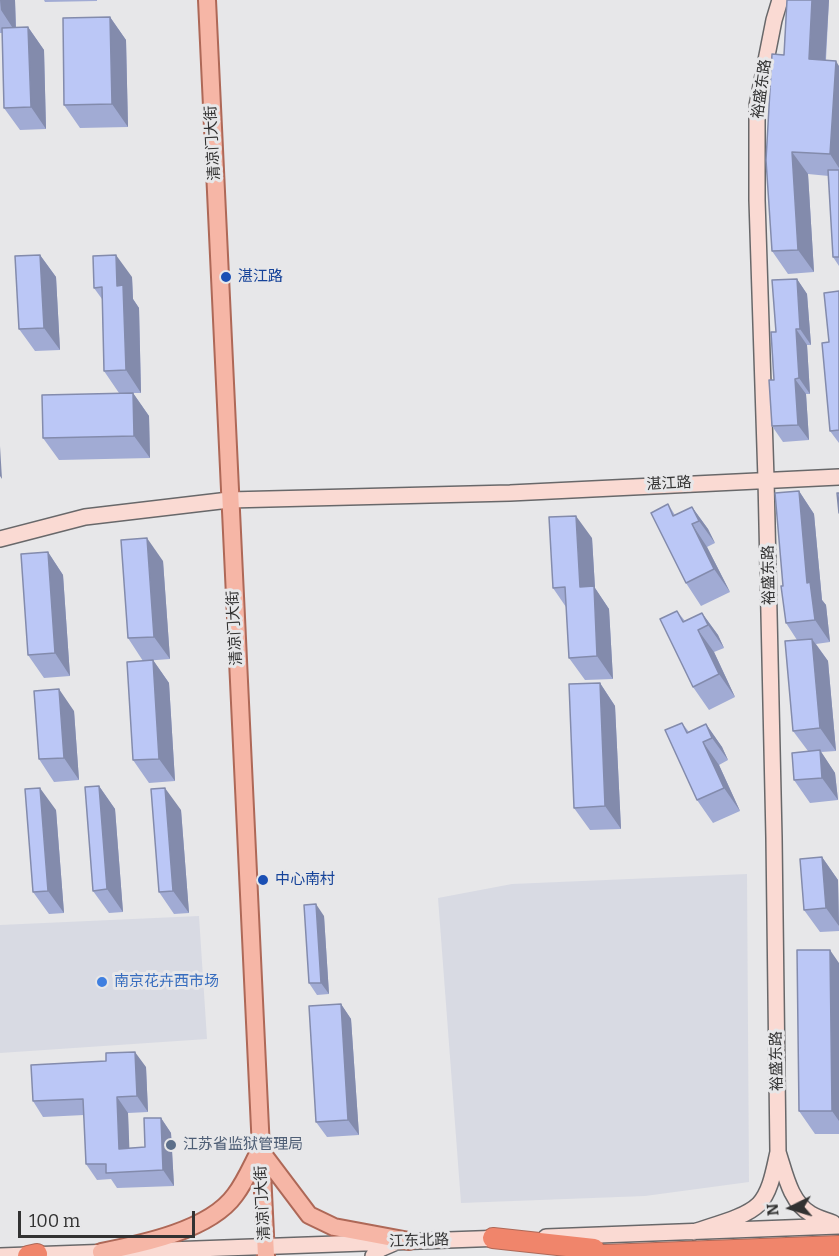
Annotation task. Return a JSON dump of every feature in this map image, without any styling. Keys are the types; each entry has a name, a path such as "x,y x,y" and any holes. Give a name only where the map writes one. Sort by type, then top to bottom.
{"highway":[{"path":"494,1238 638,1254"},
{"path":"578,1256 839,1246"}],"main road":[{"name":"清凉门大街","path":"207,0 265,1250"},
{"name":"裕盛东路","path":"694,1232 739,1216 759,1204 769,1187 778,1152 774,838 757,200 757,106 780,0"},
{"name":"湛江路","path":"0,539 85,517 229,500 510,493 839,477"},
{"path":"101,1252 165,1237 219,1211 235,1196 260,1150 309,1215 334,1227 403,1241"},
{"name":"裕盛东路","path":"778,1152 788,1184 798,1203 810,1214 839,1226"},
{"name":"江东北路","path":"0,1256 191,1249 265,1250 403,1241 839,1226"},
{"path":"373,1256 380,1250 403,1241"},
{"path":"191,1249 210,1253 213,1256"}],"shaded area":[{"path":"747,874 749,1182 645,1196 461,1203 438,898 512,884"},
{"name":"南京花卉西市场","path":"199,916 207,1039 0,1053 0,925"}],"building":[{"path":"787,0 812,0 809,59 836,61 830,154 792,152 798,250 772,251 766,160 772,54 784,55"},
{"path":"110,17 112,104 64,105 63,18"},
{"path":"28,27 31,107 4,108 2,28"},
{"path":"828,170 839,170 839,257 833,257"},
{"path":"40,255 44,328 19,329 15,256"},
{"path":"116,255 117,286 123,285 126,370 104,371 102,287 94,288 93,256"},
{"path":"797,279 800,329 796,329 799,378 795,379 798,425 772,426 769,380 774,380 771,332 776,332 772,280"},
{"path":"839,291 839,430 830,431 822,343 829,342 824,293"},
{"path":"133,393 134,436 43,438 42,395"},
{"path":"799,491 807,583 810,582 815,620 786,623 781,586 783,586 775,493"},
{"path":"668,504 673,516 692,507 699,521 692,524 714,569 686,583 651,513"},
{"path":"576,516 580,587 594,586 597,656 569,658 565,587 553,588 549,517"},
{"path":"147,538 154,637 128,638 121,540"},
{"path":"48,552 55,653 28,655 21,554"},
{"path":"677,611 683,622 702,613 708,625 698,630 719,674 693,687 660,619"},
{"path":"812,639 820,728 793,731 785,641"},
{"path":"153,660 159,759 133,760 127,662"},
{"path":"600,683 605,806 574,808 569,684"},
{"path":"59,689 64,758 39,759 34,691"},
{"path":"682,723 687,733 706,724 712,738 703,742 724,788 697,800 665,730"},
{"path":"820,750 822,778 794,780 792,753"},
{"path":"99,786 107,889 93,891 85,787"},
{"path":"40,788 48,891 33,892 25,789"},
{"path":"165,788 173,891 159,892 151,789"},
{"path":"822,857 826,908 804,910 800,859"},
{"path":"316,904 321,983 309,983 304,905"},
{"path":"797,950 830,950 832,1111 799,1111"},
{"path":"341,1004 348,1120 316,1122 309,1006"},
{"path":"135,1052 137,1096 117,1097 119,1149 145,1147 144,1118 161,1118 163,1170 106,1173 106,1164 86,1164 83,1099 33,1101 31,1065 106,1061 106,1053"}],"place":[{"name":"湛江路","path":"226,277"},
{"name":"中心南村","path":"263,880"},
{"name":"南京花卉西市场","path":"102,982"},
{"name":"江苏省监狱管理局","path":"171,1145"}]}
